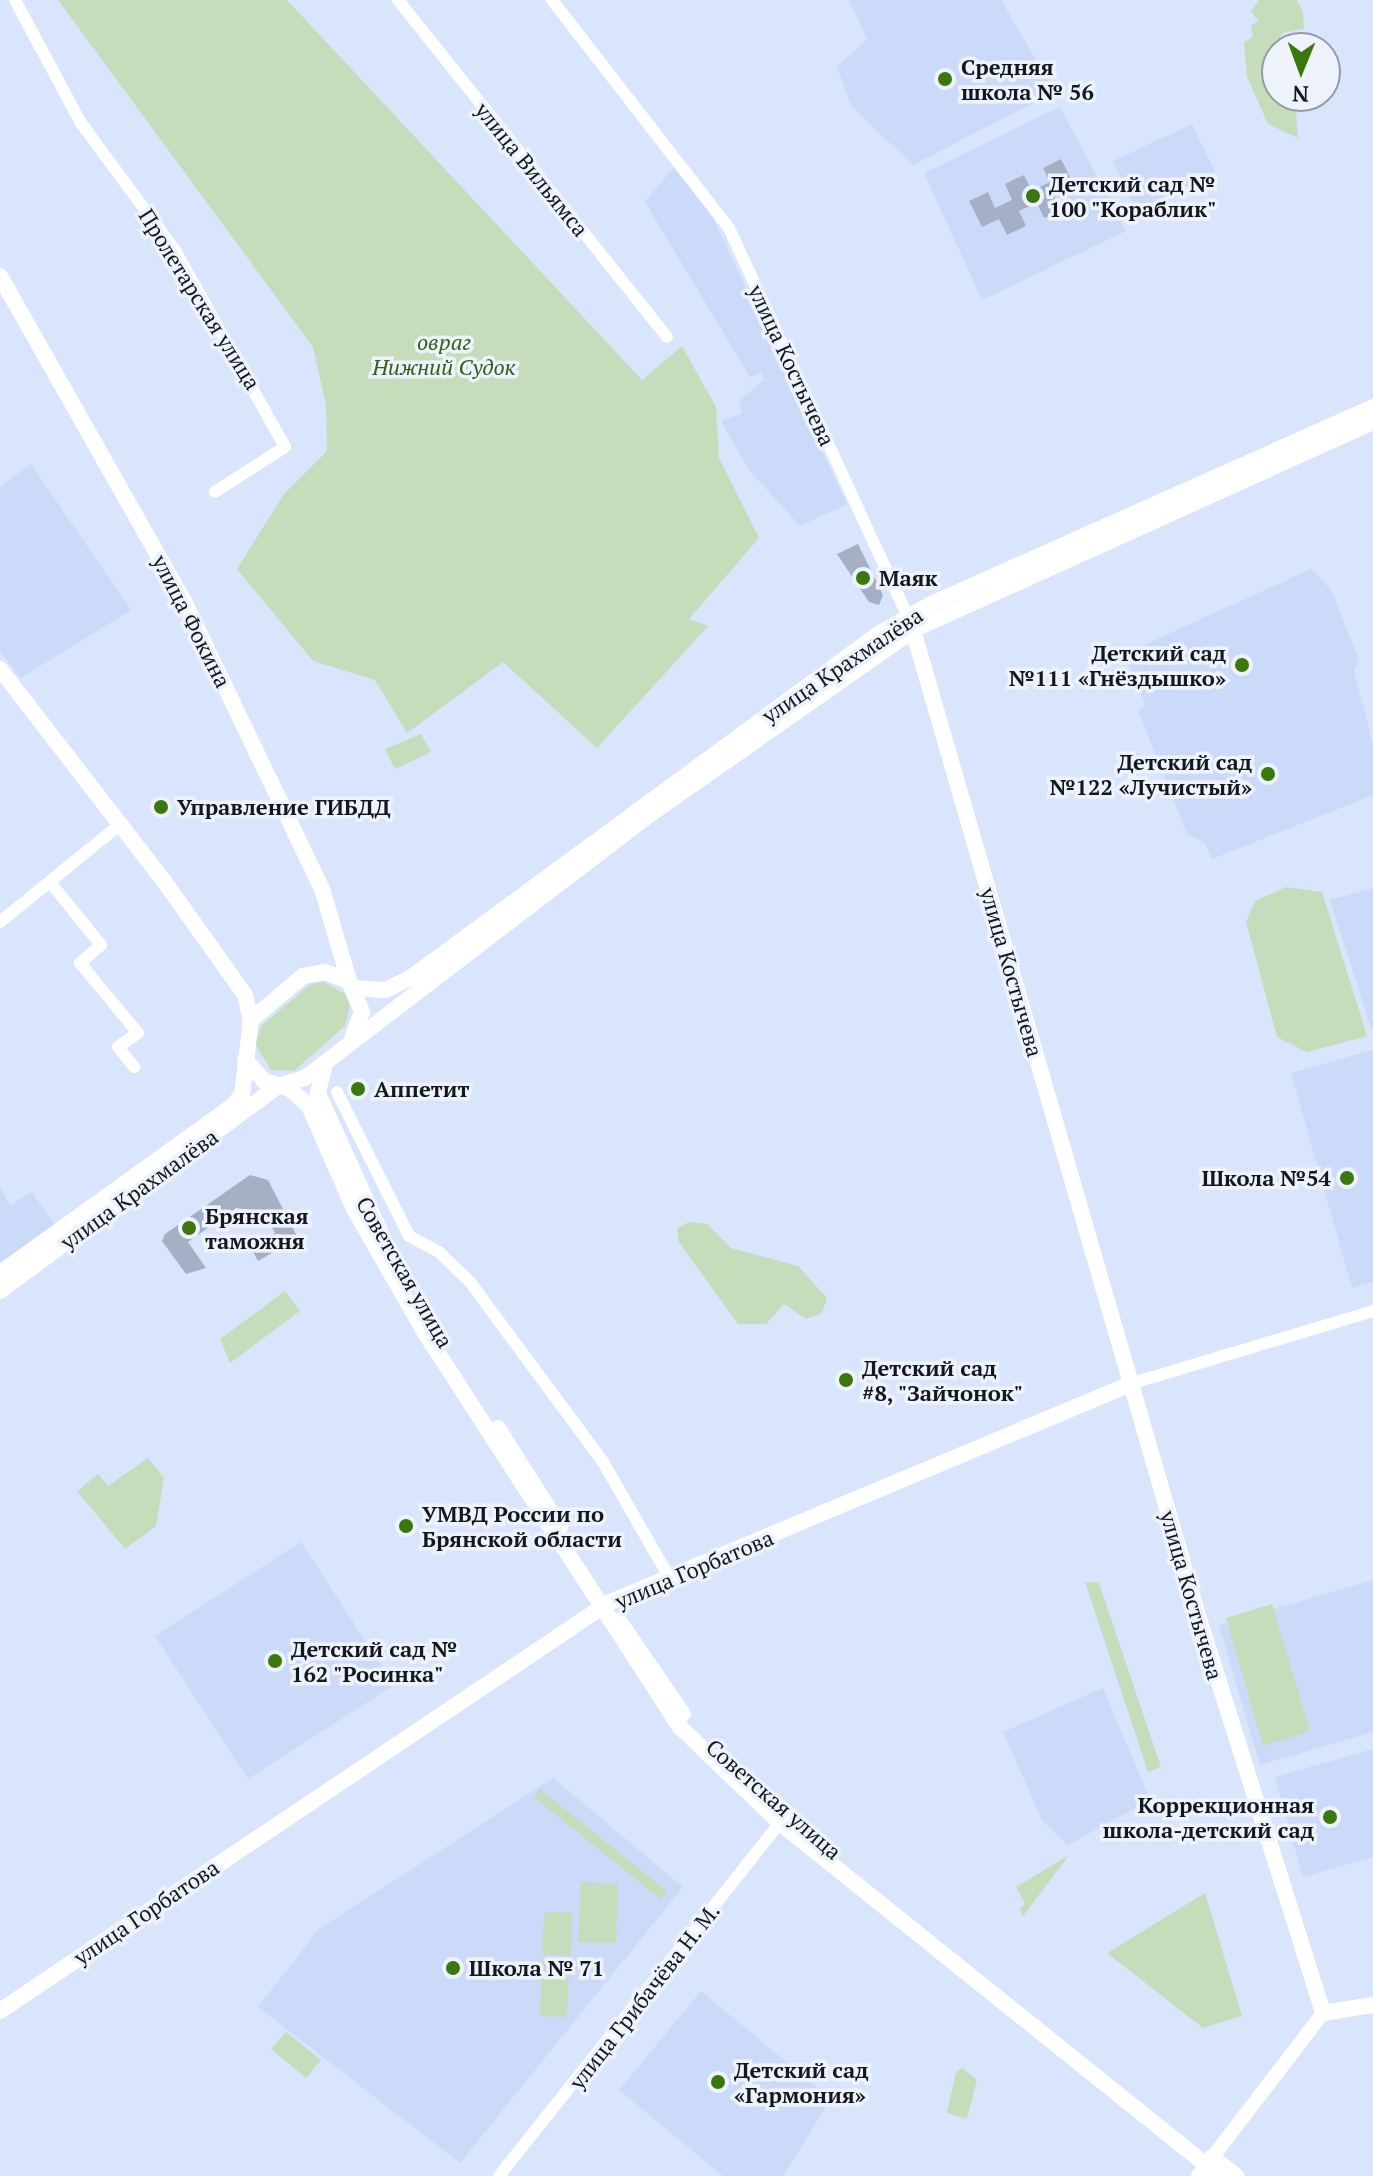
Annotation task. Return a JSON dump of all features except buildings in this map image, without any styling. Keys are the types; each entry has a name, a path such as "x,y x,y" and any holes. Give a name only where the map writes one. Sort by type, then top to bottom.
{"main road":[{"name":"улица Фокина","path":"0,276 184,601 322,889 352,985"},
{"name":"улица Крахмалёва","path":"352,985 386,990 413,976 910,624 1373,407"},
{"name":"улица Крахмалёва","path":"352,1037 910,624 1373,422"},
{"name":"улица Костычева","path":"910,624 1216,1676 1323,2013"},
{"path":"0,669 122,823 245,995 251,1020 242,1095 231,1107 0,1273"},
{"path":"245,1059 264,1081 278,1086 305,1078 352,1037 362,1012 352,985 331,973 310,973 251,1020"},
{"name":"Советская улица","path":"328,1058 318,1093 364,1204 604,1607"},
{"name":"улица Крахмалёва","path":"0,1291 278,1086"},
{"name":"Советская улица","path":"278,1086 299,1094 375,1248 604,1607 690,1722 783,1819 1220,2176"},
{"name":"улица Горбатова","path":"0,2010 604,1607 1133,1383"},
{"path":"1323,2013 1373,2005"},
{"name":"Советская улица","path":"1205,2165 1236,2176"}],"street":[{"name":"Пролетарская улица","path":"15,0 81,123 176,252 285,447 215,492"},
{"name":"улица Вильямса","path":"398,0 667,337"},
{"name":"улица Костычева","path":"552,0 729,228 910,624"},
{"path":"0,922 122,823"},
{"path":"50,882 101,945 80,963 138,1033 118,1047 134,1067"},
{"path":"337,1092 409,1236 439,1252 470,1282 603,1462 669,1577"},
{"name":"улица Горбатова","path":"1133,1383 1373,1311"},
{"name":"улица Грибачёва Н. М.","path":"499,2176 783,1819"},
{"path":"1205,2165 1323,2013"}],"shaded area":[{"name":"Средняя школа № 56","path":"849,0 1001,0 1055,92 913,165 851,106 837,67 867,39"},
{"path":"1060,107 1126,231 982,300 924,173"},
{"path":"1192,124 1215,172 1136,210 1113,161"},
{"path":"674,167 706,203 847,504 800,526 749,470 721,421 742,413 739,401 764,380 761,372 750,377 645,202"},
{"path":"31,464 131,610 21,678 0,652 0,486"},
{"path":"1311,569 1331,590 1359,659 1354,671 1373,744 1373,795 1212,859 1205,843 1187,834 1138,710 1146,705 1124,654"},
{"path":"1373,888 1373,1034 1330,900"},
{"name":"Школа №54","path":"1373,1050 1373,1282 1352,1288 1291,1073"},
{"path":"0,1187 10,1205 32,1192 59,1231 0,1273"},
{"name":"Детский сад № 162 \"Росинка\"","path":"301,1542 394,1685 248,1779 155,1636"},
{"path":"1373,1580 1373,1732 1260,1765 1219,1625"},
{"path":"1103,1688 1150,1800 1068,1845 1042,1820 1003,1732"},
{"name":"Коррекционная школа-детский сад","path":"1373,1749 1373,1857 1303,1877 1275,1777"},
{"name":"Школа № 71","path":"553,1778 683,1887 460,2163 258,2007 319,1929"},
{"name":"Детский сад «Гармония»","path":"701,1991 831,2099 783,2176 723,2176 619,2090"}],"green space":[{"name":"овраг Нижний Судок","path":"58,0 287,0 642,380 682,346 716,407 719,458 759,538 689,619 708,626 597,748 503,662 407,733 375,680 313,661 237,569 284,494 327,451 326,405 313,347"},
{"path":"1259,0 1297,0 1303,12 1304,29 1261,32 1261,108 1247,77 1244,43 1253,36 1251,25 1259,21 1251,11"},
{"path":"1263,112 1296,112 1298,138 1268,124"},
{"path":"421,734 431,752 395,769 385,749"},
{"path":"1286,887 1322,892 1367,1036 1307,1052 1277,1037 1246,922 1255,901"},
{"path":"324,982 345,994 350,1005 345,1026 294,1071 271,1070 255,1044 261,1026 311,984"},
{"path":"689,1222 707,1224 731,1248 798,1266 827,1298 822,1313 806,1319 784,1304 766,1324 738,1324 679,1242 677,1228"},
{"path":"285,1291 300,1311 230,1363 220,1339"},
{"path":"148,1458 164,1478 156,1526 125,1549 77,1491 98,1474 108,1486"},
{"path":"1085,1582 1099,1583 1161,1767 1148,1772"},
{"path":"1272,1604 1310,1731 1263,1746 1226,1618"},
{"path":"540,1789 667,1891 660,1899 534,1797"},
{"path":"1069,1855 1023,1916 1019,1908 1025,1904 1016,1887"},
{"path":"581,1882 618,1884 616,1943 578,1942"},
{"path":"1205,1893 1242,2016 1203,2028 1107,1953"},
{"path":"544,1912 572,1913 571,1956 542,1955"},
{"path":"542,1961 569,1962 567,2017 540,2016"},
{"path":"286,2032 321,2060 306,2078 271,2049"},
{"path":"962,2068 977,2080 967,2119 947,2113 956,2072"}],"place":[{"name":"Средняя школа № 56","path":"945,79"},
{"name":"Детский сад № 100 \"Кораблик\"","path":"1033,196"},
{"name":"Маяк","path":"863,578"},
{"name":"Детский сад №111 «Гнёздышко»","path":"1242,665"},
{"name":"Детский сад №122 «Лучистый»","path":"1268,774"},
{"name":"Управление ГИБДД","path":"161,807"},
{"name":"Аппетит","path":"358,1089"},
{"name":"Школа №54","path":"1347,1178"},
{"name":"Брянская таможня","path":"189,1228"},
{"name":"Детский сад #8, \"Зайчонок\"","path":"846,1380"},
{"name":"УМВД России по Брянской области","path":"406,1526"},
{"name":"Детский сад № 162 \"Росинка\"","path":"275,1661"},
{"name":"Коррекционная школа-детский сад","path":"1330,1817"},
{"name":"Школа № 71","path":"453,1968"},
{"name":"Детский сад «Гармония»","path":"718,2082"}]}
